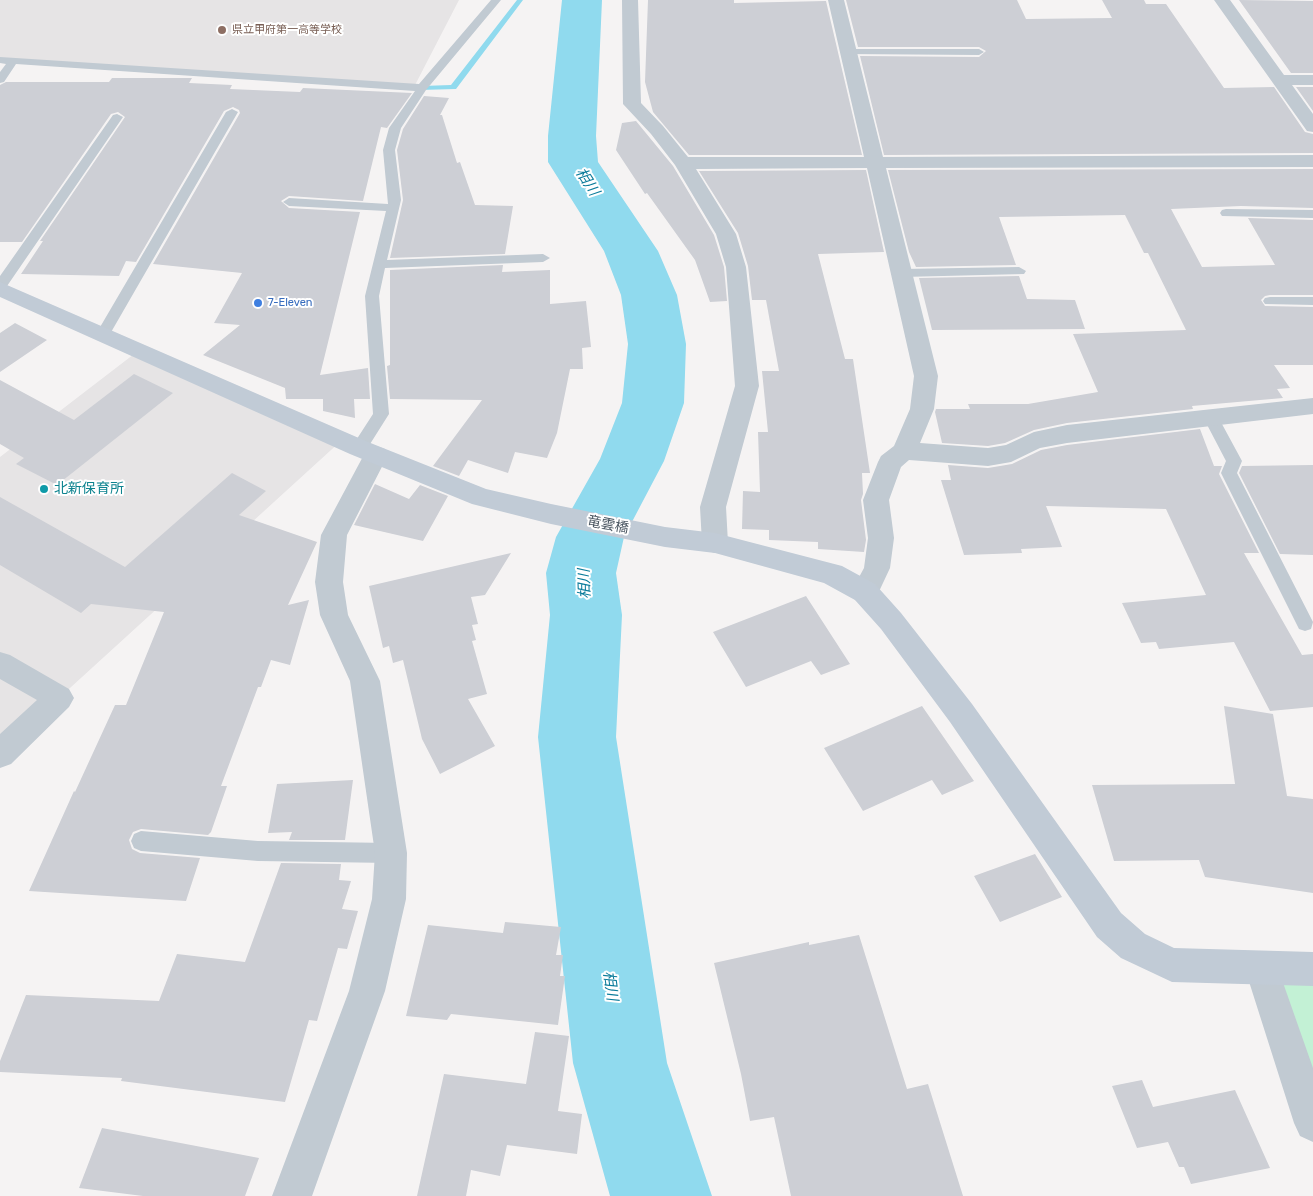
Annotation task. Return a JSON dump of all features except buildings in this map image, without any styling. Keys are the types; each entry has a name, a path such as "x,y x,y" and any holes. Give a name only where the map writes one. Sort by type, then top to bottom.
{"street":[{"path":"630,0 632,104 657,130 683,163 726,234 736,267 747,386 713,507 715,543"},
{"path":"836,0 926,376 922,409 904,451 890,462 876,500 881,538 877,568 865,592"},
{"path":"1222,0 1313,126"},
{"path":"1280,80 1313,80"},
{"path":"683,163 1313,161"},
{"name":"竜雲橋","path":"0,287 368,451 481,497 551,514 665,537 715,543 832,574 865,592 891,621 960,713 1108,925 1133,946 1172,965 1313,969"},
{"path":"904,451 988,457 1011,454 1034,441 1067,434 1313,406"},
{"path":"292,1196 367,992 389,899 391,853 365,681 334,615 329,582 334,535 368,451"},
{"path":"0,664 58,698 0,754"},
{"path":"1262,969 1313,1123"}],"lane":[{"path":"368,451 381,414 372,296 395,200 389,150 396,128 422,88 496,0"},
{"path":"848,52 979,52"},
{"path":"0,60 422,88"},
{"path":"0,80 13,61"},
{"path":"103,334 232,112"},
{"path":"0,287 117,117"},
{"path":"289,202 393,208"},
{"path":"1226,213 1313,214"},
{"path":"380,264 543,258"},
{"path":"902,273 1019,272"},
{"path":"1270,301 1313,301"},
{"path":"1211,417 1234,461 1229,473 1306,624"},
{"path":"140,841 258,851 391,853"}],"shaded area":[{"name":"県立甲府第一高等学校","path":"0,0 459,0 414,87 0,60"},
{"path":"138,351 342,440 0,754 0,457"}],"green space":[{"path":"1262,969 1313,969 1313,1123"}],"waterway":[{"path":"422,88 453,87 520,0"},
{"name":"相川","path":"582,0 572,136 573,162 631,251 649,295 657,344 653,403 632,461 590,537 581,573 586,615 577,737 620,1063 661,1196"}],"place":[{"name":"県立甲府第一高等学校","path":"222,30"},
{"name":"7-Eleven","path":"258,303"},
{"name":"北新保育所","path":"44,489"}]}
